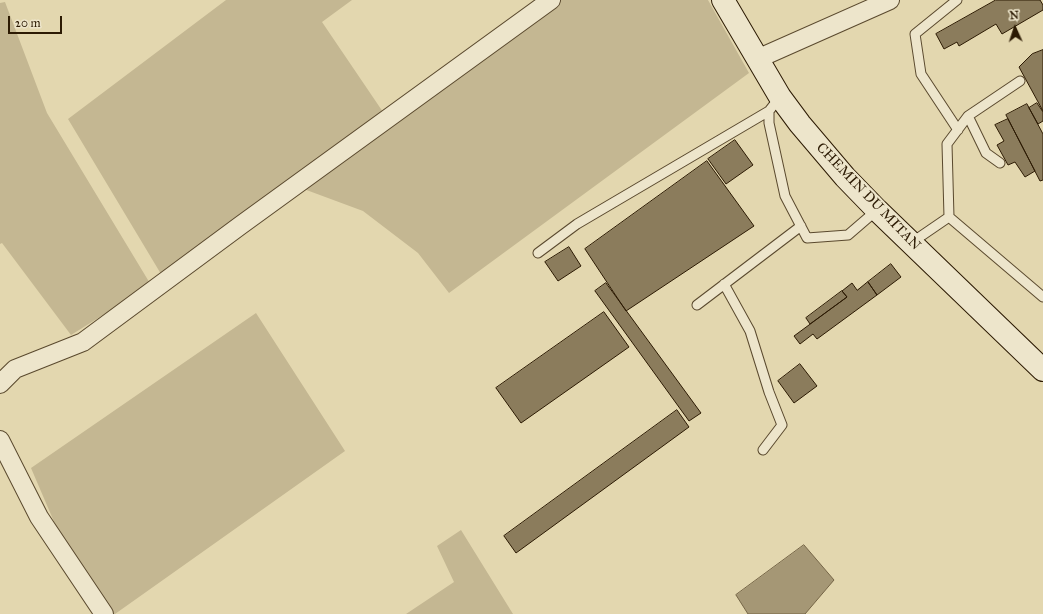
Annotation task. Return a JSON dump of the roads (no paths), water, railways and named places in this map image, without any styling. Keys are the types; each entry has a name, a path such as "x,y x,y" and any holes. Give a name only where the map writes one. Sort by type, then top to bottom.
{"street":[{"path":"0,384 15,369 83,342 299,182 551,0"},
{"name":"CHEMIN DU MITAN","path":"723,0 757,59 774,104 800,124 840,172 877,210 1043,370"},
{"path":"757,59 890,0"},
{"path":"0,440 38,517 104,614"}],"lane":[{"path":"957,0 915,34 920,74 958,130"},
{"path":"1020,81 968,116 947,144 949,217 1043,297"},
{"path":"774,104 769,123 785,196 807,238 848,235 877,210"},
{"path":"538,253 577,224 774,104"},
{"path":"968,116 986,153 1000,163"},
{"path":"911,243 949,217"},
{"path":"697,305 801,226"},
{"path":"724,284 750,331 768,392 782,425 763,450"}]}
